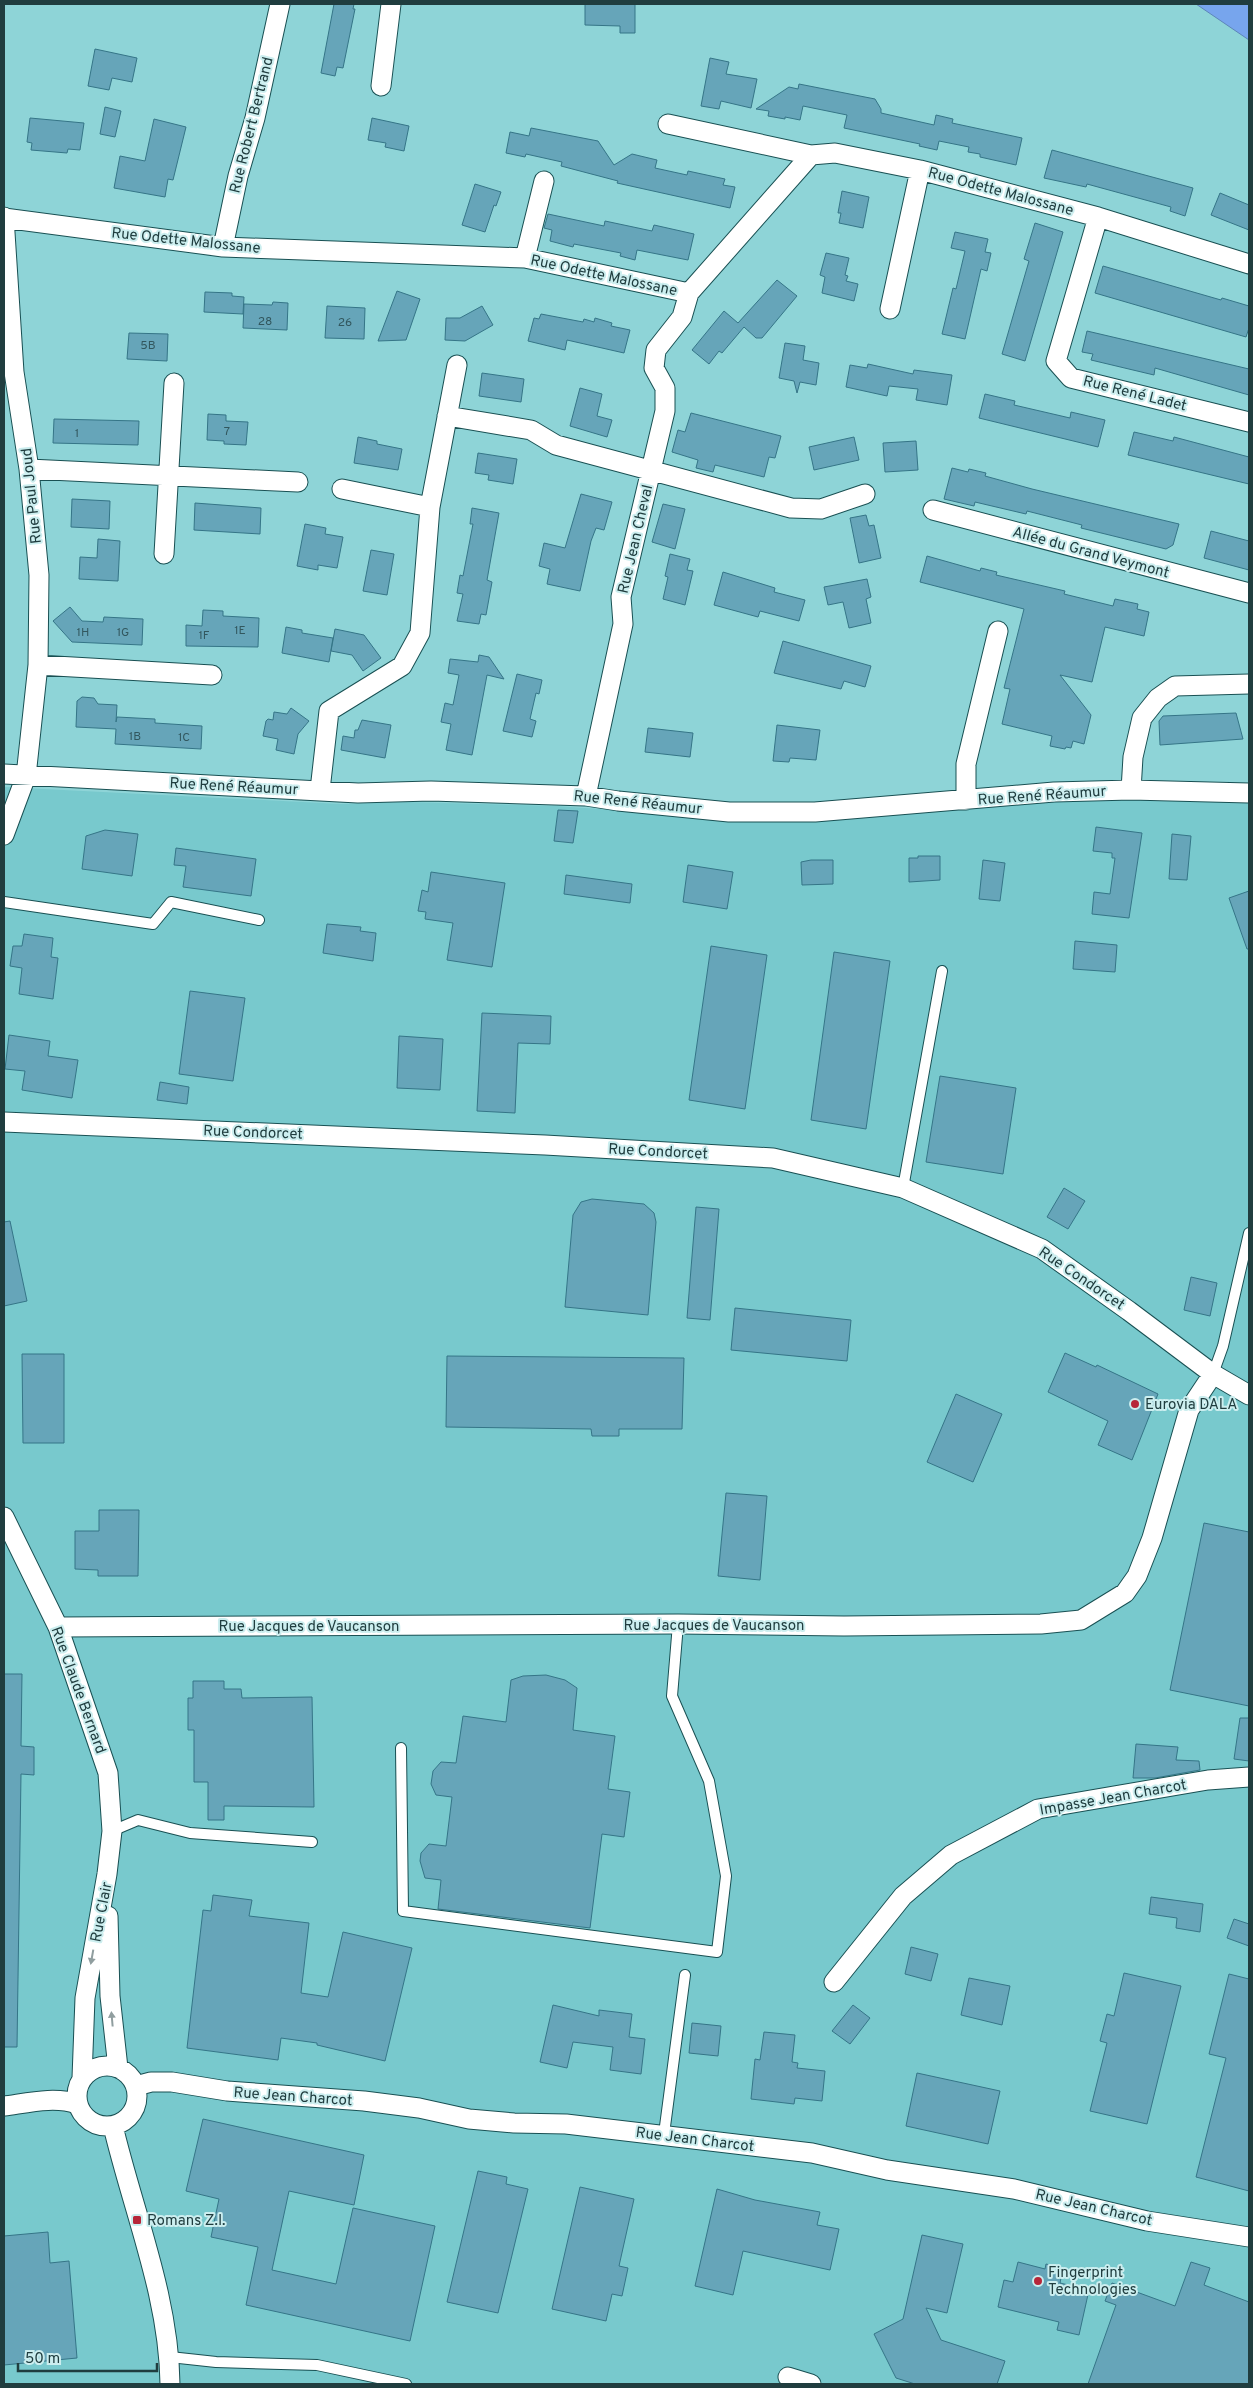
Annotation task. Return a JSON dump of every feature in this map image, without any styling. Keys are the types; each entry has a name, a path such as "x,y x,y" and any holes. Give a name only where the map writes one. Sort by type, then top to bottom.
{"street":[{"name":"Rue Robert Bertrand","path":"223,247 238,176 256,118 280,4"},
{"path":"381,86 391,4"},
{"path":"668,124 811,155"},
{"name":"Rue Odette Malossane","path":"4,217 223,247 525,258 689,293 811,155 835,153 920,170 1098,217 1249,264"},
{"path":"890,309 920,170"},
{"path":"525,258 544,182"},
{"name":"Rue Paul Joud","path":"4,217 14,372 29,470 39,575 38,665 26,776"},
{"name":"Rue René Ladet","path":"1098,217 1056,361 1071,378 1249,422"},
{"name":"Rue Jean Cheval","path":"586,796 623,624 621,597 665,411 665,388 654,368 656,350 682,317 689,293"},
{"path":"320,790 329,711 402,666 420,633 430,507 457,365"},
{"path":"164,554 174,383"},
{"path":"447,416 531,430 556,445 791,508 821,509 865,494"},
{"path":"29,470 298,482"},
{"path":"342,489 430,507"},
{"name":"Allée du Grand Veymont","path":"933,510 1249,594"},
{"path":"966,800 966,764 998,632"},
{"path":"38,665 212,675"},
{"path":"1131,790 1133,757 1142,718 1158,698 1175,686 1249,684"},
{"name":"Rue René Réaumur","path":"4,774 358,793 431,790 586,796 729,812 815,812 1054,792 1131,790 1249,793"},
{"path":"4,834 26,776"},
{"name":"Rue Condorcet","path":"4,1122 545,1144 773,1158 903,1188 1042,1249 1129,1310 1213,1374 1249,1395"},
{"name":"Rue Jacques de Vaucanson","path":"58,1627 1041,1624 1081,1620 1126,1593 1137,1576 1152,1538 1188,1410 1213,1374"},
{"name":"Rue Claude Bernard","path":"4,1517 58,1627 108,1773 112,1831 107,1874"},
{"name":"Impasse Jean Charcot","path":"834,1982 903,1896 951,1855 1038,1809 1208,1780 1249,1777"},
{"name":"Rue Clair","path":"107,1874 110,1996 118,2068"},
{"name":"Rue Clair","path":"82,2078 85,1998 107,1874"},
{"path":"105,2066 118,2068 126,2072 136,2086 138,2097 136,2107 122,2123 103,2127 87,2119 77,2104 78,2086 82,2078 92,2069 105,2066"},
{"name":"Rue Jean Charcot","path":"136,2086 151,2082 172,2082 226,2091 364,2101 419,2108 469,2119 514,2123 566,2124 664,2134 812,2153 887,2170 1014,2189 1147,2221 1249,2238"},
{"path":"4,2106 44,2101 68,2101 77,2104"},
{"path":"112,2126 160,2304 170,2357 170,2384"},
{"path":"788,2377 811,2384"}],"lane":[{"path":"4,902 153,924 171,902 259,920"},
{"path":"903,1188 942,971"},
{"path":"1213,1374 1223,1346 1249,1233"},
{"path":"401,1748 403,1912 717,1952 726,1876 709,1781 672,1696 678,1624"},
{"path":"112,1831 138,1820 190,1833 312,1842"},
{"path":"664,2134 685,1975"},
{"path":"170,2357 216,2362 317,2365 406,2384"}],"shaded area":[{"path":"1196,4 1249,4 1249,40"},
{"path":"4,787 341,804 406,802 557,806 683,815 1041,798 1249,800 1249,2384 4,2384"}],"building":[{"path":"334,4 354,4 353,9 355,9 343,68 337,67 335,76 321,73"},
{"path":"585,4 635,4 635,33 620,33 620,26 585,25"},
{"path":"95,49 137,58 132,82 112,78 109,90 88,86"},
{"path":"710,58 729,62 726,74 757,79 751,108 721,101 719,109 701,106"},
{"path":"799,84 875,99 881,109 881,113 934,125 936,115 953,119 952,123 1022,138 1016,165 980,157 980,154 968,152 969,147 939,141 937,150 919,146 920,144 844,128 847,115 803,106 800,120 768,116 769,111 756,109 789,87 798,89"},
{"path":"105,107 121,111 115,137 100,134"},
{"path":"30,118 84,123 80,150 68,149 67,153 31,150 32,143 27,142"},
{"path":"372,118 409,126 404,151 385,147 386,143 368,140"},
{"path":"154,119 186,127 173,180 168,179 165,197 114,188 120,156 145,161"},
{"path":"531,128 598,141 614,165 632,154 657,160 655,168 687,175 688,171 725,179 723,185 735,187 730,208 617,183 618,181 561,166 562,162 526,154 525,157 506,153 510,132 529,136"},
{"path":"1052,150 1193,188 1185,216 1170,211 1171,207 1087,184 1086,187 1044,178"},
{"path":"475,184 501,192 496,206 494,205 485,232 462,225"},
{"path":"842,191 869,197 863,228 839,223 841,213 838,213"},
{"path":"1220,193 1249,205 1249,230 1211,215"},
{"path":"548,214 604,226 605,221 652,231 654,225 694,234 688,260 637,250 635,260 620,256 621,253 574,244 573,247 550,241 552,230 544,228"},
{"path":"1035,223 1063,232 1025,361 1002,354 1029,261 1024,259"},
{"path":"955,232 988,239 985,252 991,253 987,271 981,269 965,339 942,334 953,288 956,289 965,251 951,248"},
{"path":"826,253 849,258 845,275 848,276 846,281 858,284 854,301 822,293 825,277 820,275"},
{"path":"1103,266 1221,300 1222,298 1249,306 1249,328 1246,337 1095,293"},
{"path":"777,280 797,296 762,338 756,338 744,327 722,353 719,351 709,364 692,350 724,311 738,323"},
{"path":"397,291 420,299 406,340 378,341"},
{"path":"205,292 232,293 232,296 244,297 243,314 204,312"},
{"path":"273,302 288,303 287,330 243,328 244,304 272,305"},
{"path":"327,306 365,308 364,339 325,338"},
{"path":"482,306 493,325 465,341 445,340 446,318 460,318"},
{"path":"541,314 583,322 584,319 594,322 595,318 612,323 611,326 630,330 624,353 567,340 565,350 528,341 534,318 539,319"},
{"path":"1087,331 1249,369 1249,395 1155,368 1154,375 1091,360 1093,354 1082,352"},
{"path":"129,333 168,334 167,361 127,359"},
{"path":"785,343 805,346 803,360 819,363 816,385 800,382 797,393 794,381 779,378"},
{"path":"868,364 913,374 914,370 952,375 947,405 916,400 918,389 889,386 887,396 846,387 850,365 867,368"},
{"path":"482,373 524,379 521,402 479,396"},
{"path":"580,388 602,394 597,416 612,420 607,437 570,426"},
{"path":"985,394 1015,401 1014,405 1070,418 1071,412 1105,420 1098,447 979,418"},
{"path":"691,413 781,436 775,458 769,457 764,477 715,465 713,472 696,468 698,460 672,452 678,430 685,432"},
{"path":"208,414 226,415 226,421 248,422 246,445 224,444 224,441 207,440"},
{"path":"54,419 139,421 138,445 53,443"},
{"path":"1134,432 1173,441 1174,437 1249,457 1249,484 1128,455"},
{"path":"358,437 377,441 377,444 402,449 398,470 354,463"},
{"path":"854,437 859,460 814,470 809,447"},
{"path":"916,441 918,470 885,472 883,443"},
{"path":"478,453 517,459 513,484 488,480 489,475 475,473"},
{"path":"952,468 968,472 969,469 986,473 985,476 1032,489 1179,524 1173,545 1166,549 1081,528 1082,525 1027,511 1026,514 975,502 974,506 944,499"},
{"path":"581,494 612,502 604,530 596,528 591,541 580,591 547,584 550,569 539,566 544,543 565,548"},
{"path":"72,499 110,501 109,529 71,527"},
{"path":"195,503 261,508 260,534 194,530"},
{"path":"663,504 685,509 675,549 652,542"},
{"path":"472,508 499,513 487,580 492,582 486,615 481,614 479,624 457,621 463,594 457,593 460,575 463,576 473,524 470,524"},
{"path":"866,515 869,526 874,525 881,558 859,563 850,518"},
{"path":"305,524 326,528 325,534 343,537 337,568 318,565 318,570 297,566"},
{"path":"1211,531 1249,541 1249,570 1204,558"},
{"path":"98,539 120,541 118,581 79,579 80,557 97,558"},
{"path":"371,550 394,554 387,595 363,591"},
{"path":"670,554 690,559 687,570 693,571 685,605 663,599 668,577 665,576"},
{"path":"927,556 980,571 981,568 997,572 996,575 1065,591 1064,594 1113,606 1115,599 1138,604 1137,609 1149,612 1144,636 1105,627 1092,682 1060,675 1091,715 1084,744 1073,741 1071,748 1066,747 1065,749 1050,746 1052,736 1002,724 1010,689 1004,688 1024,609 920,582"},
{"path":"723,572 775,588 774,592 805,600 799,621 760,611 758,617 714,605"},
{"path":"867,579 871,597 866,599 871,623 849,628 843,602 828,605 824,587"},
{"path":"70,607 82,621 103,622 104,617 143,619 142,645 72,642 53,621"},
{"path":"203,610 223,611 223,616 259,618 258,647 186,646 186,625 202,626"},
{"path":"286,627 302,630 302,633 333,638 329,662 282,653"},
{"path":"335,629 364,635 381,658 363,671 352,655 331,651"},
{"path":"783,641 871,666 865,687 844,681 841,689 774,673"},
{"path":"479,655 489,657 504,679 487,675 472,755 446,750 451,724 441,722 445,703 453,705 459,675 448,673 450,659 478,662"},
{"path":"517,674 542,680 539,694 536,693 530,719 536,721 532,737 503,731"},
{"path":"82,697 94,698 98,704 117,705 116,722 117,717 155,719 155,723 202,726 201,749 115,744 116,729 76,727 77,701"},
{"path":"291,708 309,721 298,734 294,754 276,750 278,739 263,736 266,721 268,719 273,720 274,712 287,714"},
{"path":"1236,713 1243,739 1160,745 1159,721 1163,716"},
{"path":"362,720 391,725 385,758 341,750 343,736 354,738 355,730 358,730"},
{"path":"777,725 820,730 816,760 790,758 789,762 773,761"},
{"path":"648,728 693,733 690,757 645,752"},
{"path":"558,810 578,811 573,843 554,841"},
{"path":"1096,827 1142,833 1129,918 1092,914 1094,892 1110,894 1115,858 1112,858 1112,853 1093,851"},
{"path":"105,830 138,834 132,876 82,869 86,836"},
{"path":"1172,834 1191,836 1187,880 1169,879"},
{"path":"176,848 256,859 251,896 183,887 186,866 174,865"},
{"path":"918,856 940,856 940,880 909,882 909,858 918,858"},
{"path":"833,860 833,884 802,885 801,862"},
{"path":"983,860 1005,863 1000,901 979,899"},
{"path":"688,865 733,872 727,909 683,902"},
{"path":"431,872 505,883 492,967 447,960 453,923 425,919 426,912 418,911 422,890 428,892"},
{"path":"566,875 632,884 630,903 564,894"},
{"path":"1249,891 1249,949 1247,949 1229,898"},
{"path":"327,924 361,927 360,931 376,933 373,961 323,953"},
{"path":"24,934 53,938 51,957 58,958 53,999 19,994 22,968 10,966 13,946 22,946"},
{"path":"1075,941 1117,945 1115,972 1073,969"},
{"path":"711,946 767,955 745,1109 689,1100"},
{"path":"834,952 890,961 866,1129 811,1120"},
{"path":"190,991 245,998 233,1081 179,1074"},
{"path":"482,1013 551,1016 550,1044 518,1043 515,1113 477,1111"},
{"path":"9,1035 50,1041 48,1056 78,1060 72,1098 22,1090 25,1071 5,1069"},
{"path":"399,1036 443,1039 440,1090 397,1088"},
{"path":"940,1076 1016,1088 1003,1174 926,1162"},
{"path":"160,1082 189,1087 187,1104 157,1100"},
{"path":"1064,1188 1085,1201 1068,1229 1047,1217"},
{"path":"592,1199 644,1204 654,1213 656,1222 648,1315 565,1307 573,1215 581,1202"},
{"path":"696,1207 719,1209 710,1320 687,1318"},
{"path":"10,1221 27,1301 4,1306 4,1222"},
{"path":"1191,1277 1217,1283 1210,1316 1184,1310"},
{"path":"735,1308 851,1320 847,1361 731,1350"},
{"path":"1065,1353 1096,1367 1097,1365 1158,1394 1132,1460 1098,1445 1108,1421 1048,1392"},
{"path":"22,1354 64,1354 64,1443 23,1443"},
{"path":"447,1356 684,1358 682,1429 619,1429 619,1436 592,1436 591,1429 446,1427"},
{"path":"956,1394 1002,1414 973,1482 927,1462"},
{"path":"726,1493 767,1496 760,1580 718,1576"},
{"path":"99,1510 139,1510 138,1576 98,1576 98,1570 75,1569 75,1531 99,1531"},
{"path":"1204,1523 1249,1532 1249,1706 1170,1690"},
{"path":"4,1674 22,1674 21,1746 34,1747 34,1775 21,1774 17,2047 4,2047"},
{"path":"546,1675 565,1680 577,1688 573,1730 615,1736 608,1789 630,1792 624,1837 602,1834 590,1928 438,1909 441,1880 425,1878 420,1861 421,1853 429,1844 446,1846 452,1797 436,1795 431,1784 433,1771 441,1762 456,1763 463,1716 506,1722 511,1680 523,1676"},
{"path":"193,1681 224,1681 224,1689 241,1689 242,1698 312,1697 314,1807 224,1806 224,1820 208,1820 208,1782 194,1782 194,1730 188,1730 188,1698 193,1698"},
{"path":"1240,1718 1249,1718 1249,1761 1234,1759"},
{"path":"1136,1744 1178,1747 1176,1760 1199,1761 1200,1770 1155,1778 1133,1778"},
{"path":"213,1895 252,1900 249,1916 309,1923 301,1993 328,1997 343,1932 412,1948 385,2061 317,2045 317,2043 281,2038 278,2060 187,2048 203,1910 211,1911"},
{"path":"1151,1897 1203,1904 1200,1932 1176,1928 1177,1918 1149,1914"},
{"path":"1234,1919 1249,1924 1249,1946 1227,1938"},
{"path":"911,1947 938,1954 931,1981 905,1974"},
{"path":"1124,1973 1181,1986 1147,2124 1090,2111 1107,2043 1100,2041 1107,2014 1114,2016"},
{"path":"1229,1974 1249,1979 1249,2191 1196,2177 1226,2058 1209,2054"},
{"path":"969,1978 1010,1986 1002,2025 961,2015"},
{"path":"553,2005 599,2016 599,2010 632,2014 629,2037 645,2039 641,2074 610,2070 613,2047 573,2042 567,2068 540,2062"},
{"path":"853,2005 870,2018 850,2044 832,2031"},
{"path":"692,2023 721,2026 718,2056 689,2053"},
{"path":"764,2032 795,2035 792,2062 798,2063 797,2068 825,2071 822,2101 795,2098 794,2104 751,2099 755,2059 760,2060"},
{"path":"917,2073 1000,2091 988,2144 906,2126"},
{"path":"203,2119 364,2155 354,2205 289,2191 272,2270 336,2284 353,2208 435,2226 410,2341 246,2305 258,2247 211,2237 219,2199 186,2191"},
{"path":"478,2171 507,2177 506,2184 528,2189 498,2313 447,2302"},
{"path":"580,2187 634,2199 619,2266 628,2268 622,2296 612,2294 606,2321 552,2309"},
{"path":"717,2189 755,2200 820,2212 817,2225 839,2229 830,2270 743,2251 733,2295 695,2286"},
{"path":"48,2232 50,2263 69,2261 77,2358 4,2365 4,2236"},
{"path":"922,2235 963,2244 947,2313 926,2308 941,2340 1005,2361 997,2384 915,2384 896,2378 874,2334 903,2319"},
{"path":"1018,2262 1045,2269 1046,2264 1063,2268 1060,2283 1089,2290 1079,2335 1057,2330 1059,2322 998,2307 1004,2280 1013,2282"},
{"path":"1191,2262 1210,2268 1204,2285 1249,2302 1249,2384 1088,2384 1116,2305 1105,2301 1112,2283 1175,2306"}],"place":[{"name":"Eurovia DALA","path":"1135,1404"},
{"name":"Romans Z.I.","path":"137,2220"},
{"name":"Fingerprint Technologies","path":"1038,2281"}]}
